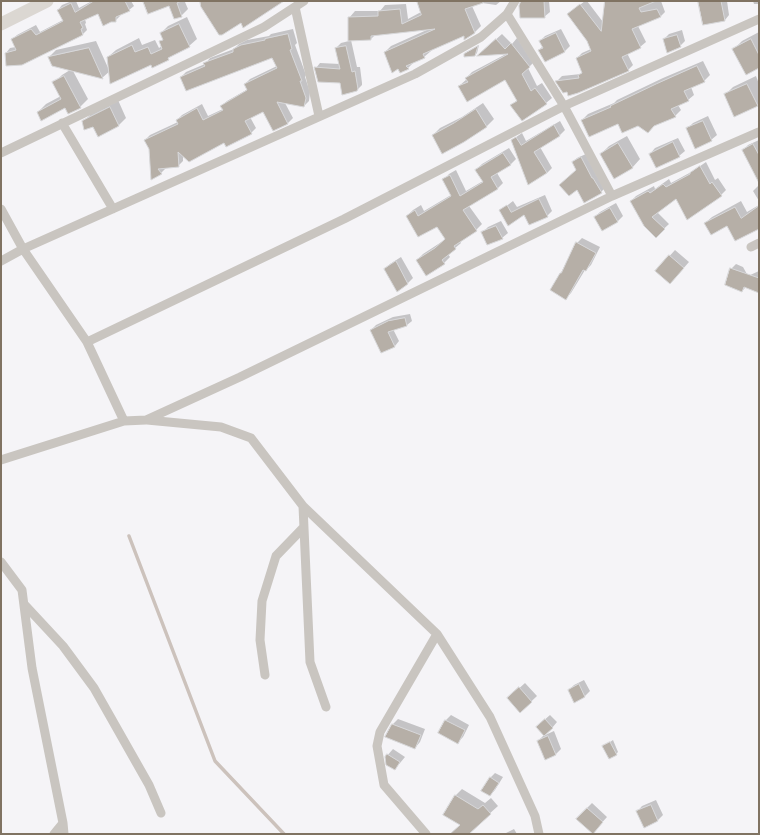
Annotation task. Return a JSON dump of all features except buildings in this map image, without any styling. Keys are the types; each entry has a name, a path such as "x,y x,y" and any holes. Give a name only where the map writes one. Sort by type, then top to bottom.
{"main road":[{"path":"1,24 44,2"}],"street":[{"path":"1,153 264,27 304,1"},
{"path":"1,261 23,249 422,70 481,37 507,14 515,1"},
{"path":"295,7 320,116"},
{"path":"507,14 564,106 612,196"},
{"path":"87,342 344,219 564,106 759,19"},
{"path":"62,124 112,209"},
{"path":"146,420 240,377 612,196 759,132"},
{"path":"1,209 23,249 87,342 124,421"},
{"path":"1,460 124,421 146,420 221,427 251,438 303,506 437,634 490,717 535,816 539,834"},
{"path":"303,506 310,662 326,707"},
{"path":"265,675 260,640 262,601 276,556 304,527"},
{"path":"1,562 22,590 32,668 64,834"},
{"path":"24,604 63,646 94,688 149,785 161,813"},
{"path":"426,834 384,785 377,746 380,732 437,634"},
{"path":"54,834 63,823"}],"waterway":[{"path":"129,536 215,761 284,834"}]}
